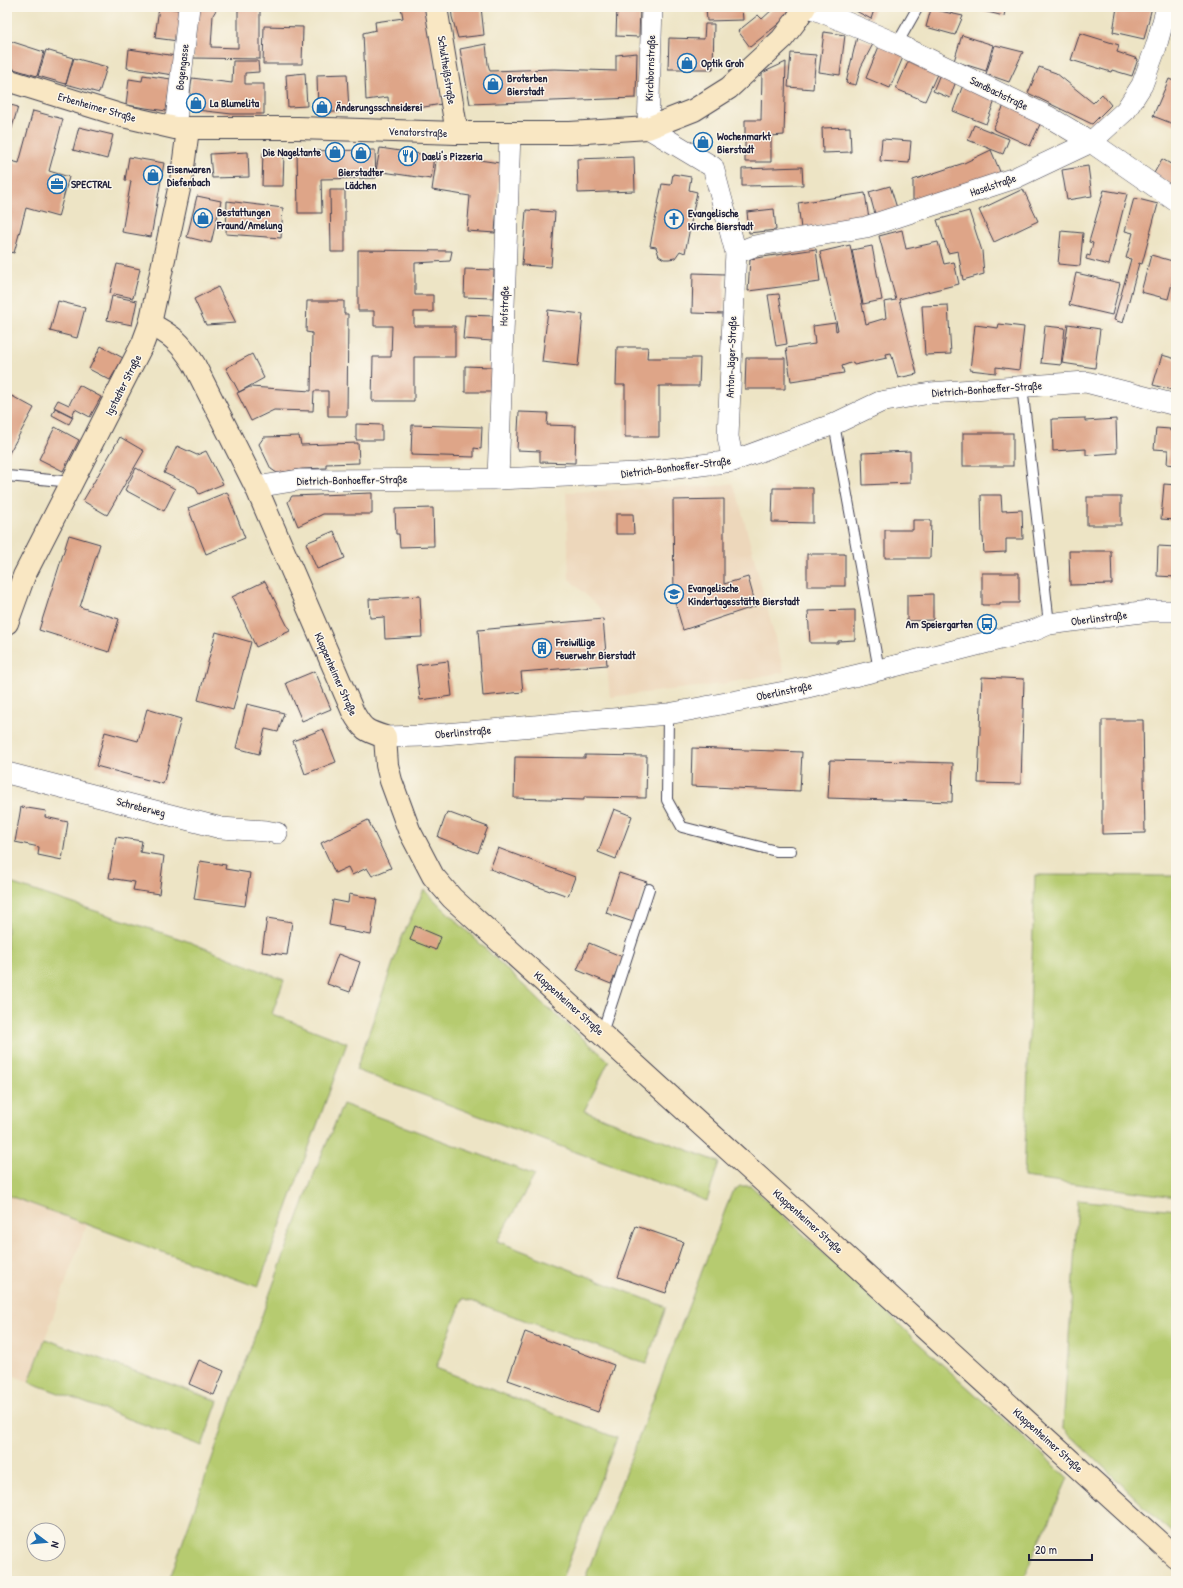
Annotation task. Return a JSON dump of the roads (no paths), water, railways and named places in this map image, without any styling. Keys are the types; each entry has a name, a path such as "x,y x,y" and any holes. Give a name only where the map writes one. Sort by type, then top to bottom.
{"street":[{"name":"Bogengasse","path":"181,128 189,7"},
{"name":"Schultheißstraße","path":"436,7 457,133"},
{"name":"Kirchbornstraße","path":"648,128 652,7"},
{"name":"Venatorstraße","path":"181,128 298,128 457,133 570,133 648,128 694,110 729,88 782,39 805,7"},
{"name":"Sandbachstraße","path":"810,7 898,44 1048,117 1091,142 1176,201"},
{"name":"Haselstraße","path":"736,253 754,246 866,227 1015,178 1091,142 1126,110 1142,85 1156,47 1167,7"},
{"name":"Erbenheimer Straße","path":"7,80 123,116 181,128"},
{"name":"Igstadter Straße","path":"7,623 24,576 136,360 150,324 182,175 181,128"},
{"path":"648,128 713,168 736,253"},
{"name":"Hofstraße","path":"498,479 510,133"},
{"name":"Anton-Jäger-Straße","path":"732,461 728,437 736,253"},
{"name":"Kloppenheimer Straße","path":"150,324 164,331 184,347 194,364 256,487 359,724 367,731 386,737 387,765 391,781 409,830 433,876 458,903 1176,1557"},
{"name":"Dietrich-Bonhoeffer-Straße","path":"256,487 299,480 498,479 637,473 732,461 834,424 880,402 930,392 1086,382 1176,405"},
{"name":"Oberlinstraße","path":"386,737 422,736 668,714 795,690 1035,630 1049,624 1149,611 1176,611"},
{"name":"Schreberweg","path":"7,773 221,828 277,833"}],"lane":[{"path":"898,44 918,7"},
{"path":"1022,386 1049,624"},
{"path":"834,424 879,670"},
{"path":"7,476 73,482"},
{"path":"668,714 667,800 682,827 776,852 791,852"},
{"path":"602,1033 649,890"}],"place":[{"name":"Optik Groh","path":"687,63"},
{"name":"Broterben Bierstadt","path":"493,84"},
{"name":"La Blumelita","path":"196,103"},
{"name":"Änderungsschneiderei","path":"322,107"},
{"name":"Wochenmarkt Bierstadt","path":"703,142"},
{"name":"Die Nageltante","path":"335,152"},
{"name":"Bierstadter Lädchen","path":"361,153"},
{"name":"Daeli's Pizzeria","path":"408,156"},
{"name":"Eisenwaren Diefenbach","path":"153,175"},
{"name":"SPECTRAL","path":"57,184"},
{"name":"Bestattungen Fraund/Amelung","path":"203,218"},
{"name":"Evangelische Kirche Bierstadt","path":"674,219"},
{"name":"Evangelische Kindertagesstätte Bierstadt","path":"674,594"},
{"name":"Am Speiergarten","path":"987,624"},
{"name":"Freiwillige Feuerwehr Bierstadt","path":"542,648"}]}
